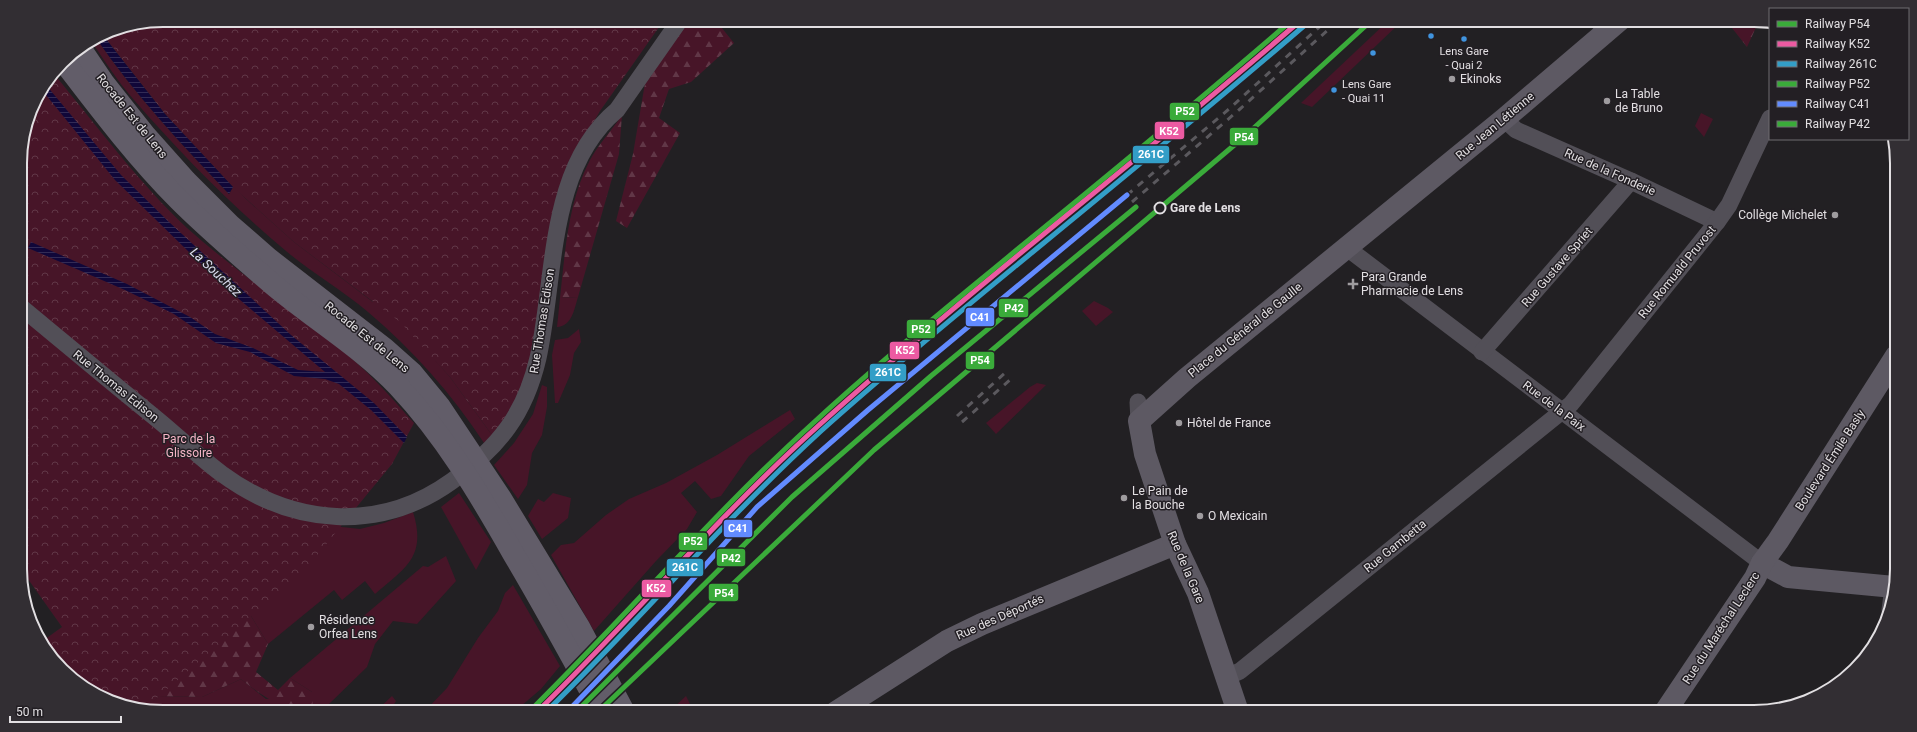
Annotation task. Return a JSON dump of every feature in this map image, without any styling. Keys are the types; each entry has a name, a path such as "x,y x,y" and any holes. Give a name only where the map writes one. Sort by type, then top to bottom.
{"highway":[{"name":"Rocade Est de Lens","path":"84,53 145,135 186,181 230,225 268,259 385,349 412,373 440,407 500,497 579,626 620,705"},
{"name":"Rocade Est de Lens","path":"68,66 132,148 178,199 221,240 278,288 362,354 397,385 424,417 448,448 486,505 556,627 598,705"}],"street":[{"name":"Rue Thomas Edison","path":"27,313 222,474 268,501 291,510 338,517 362,517 390,511 440,490 470,468 500,439 519,411 532,379 542,334 554,243 565,196 586,148 604,120 617,110 675,27"},
{"name":"Rue Jean Létienne","path":"1369,230 1504,119 1605,27"},
{"name":"Rue de la Fonderie","path":"1504,119 1516,130 1631,181 1717,222"},
{"name":"Rue Romuald Pruvost","path":"1562,412 1571,404 1717,222 1729,205 1769,120"},
{"name":"Rue Gustave Spriet","path":"1482,352 1631,181"},
{"name":"Place du Général de Gaulle","path":"1138,411 1187,378 1369,230"},
{"name":"Rue de la Paix","path":"1347,248 1482,352 1762,563"},
{"name":"Boulevard Émile Basly","path":"1762,563 1778,541 1890,365"},
{"name":"Rue de la Gare","path":"1138,411 1144,454 1175,544 1198,593 1236,705"},
{"name":"Rue Gambetta","path":"1226,676 1240,671 1562,412"},
{"name":"Rue des Déportés","path":"847,705 947,641 982,624 1175,544"},
{"path":"1762,563 1788,577 1889,587"},
{"name":"Rue du Maréchal Leclerc","path":"1670,705 1755,578 1762,563"}],"green space":[{"path":"163,27 659,27 600,111 573,158 532,356 520,393 507,418 492,435 450,377 400,322 294,242 233,187 165,114 106,39 145,28"},
{"path":"684,27 721,27 734,43 691,82 669,89 659,118 680,133 627,228 616,221 633,154 645,83"},
{"path":"1382,27 1396,27 1312,107 1301,103"},
{"path":"1756,27 1747,47 1732,28"},
{"path":"99,43 143,99 229,194 233,187 174,124 245,198 294,242 373,302 386,258 435,360 450,377 492,435 484,443 445,390 416,357 385,326 358,304 296,259 226,197 152,120 122,86 94,46"},
{"name":"Parc de la Glissoire","path":"57,78 135,173 187,228 224,259 348,355 377,383 414,423 392,464 305,570 150,704 119,698 87,682 73,671 61,659 46,638 62,627 28,578 27,569 27,154 37,111 50,87"},
{"path":"1701,113 1713,119 1704,137 1695,126"},
{"path":"622,115 619,154 578,297 560,298 569,228 577,193 593,154"},
{"path":"578,297 572,316 566,324 557,327 560,298"},
{"path":"1094,301 1113,312 1096,326 1082,311"},
{"path":"579,329 581,342 574,353 570,375 558,403 555,403 552,355 555,340 568,338"},
{"path":"1037,383 1046,385 996,434 986,423"},
{"path":"542,385 547,387 547,407 542,435 532,453 527,485 518,499 494,465 514,443 533,414"},
{"path":"790,410 795,419 749,456 721,496 711,499 695,481 681,493 697,512 687,529 656,561 594,631 551,555 561,545 574,543 606,515 629,499 666,483 717,455"},
{"path":"459,493 491,542 476,570 441,507"},
{"path":"553,493 571,498 568,518 542,539 528,516 538,499 544,502"},
{"path":"413,512 417,527 415,551 410,560 396,577 375,594 365,581 342,600 334,590 268,644 251,616 324,525 360,529 384,523"},
{"path":"446,556 456,581 417,624 393,621 375,644 367,667 328,705 149,704 159,696 202,697 241,679 266,699 312,692 290,678 423,566 428,567"},
{"path":"513,585 560,666 541,689 522,705 431,705 447,688 478,638 498,611 505,593"},
{"path":"251,616 268,644 256,672 278,690 290,678 312,692 313,705 282,705 258,692 241,679 202,697 159,696 149,704 119,698 103,691 81,677"},
{"path":"392,696 396,701 393,705 382,705"},
{"path":"686,696 690,705 676,705"}],"water":[{"path":"106,39 165,114 233,187 229,194 177,138 111,59 99,43"},
{"name":"La Souchez","path":"49,89 121,175 169,222 291,335 374,403 407,437 404,443 371,410 339,384 325,379 294,376 250,352 216,343 174,314 125,290 28,248 31,242 127,284 190,317 215,334 253,348 298,370 325,372 226,288 115,180 46,95"}],"railway":[{"path":"1127,195 1229,109 1319,27"},
{"path":"1132,202 1240,109 1331,27"},
{"path":"957,416 1005,373"},
{"path":"962,422 1011,379"}],"rail line":[{"name":"P52","path":"536,705 739,494 836,402 914,335 1284,27"},
{"name":"K52","path":"544,705 745,496 817,427 936,323 1293,27"},
{"name":"261C","path":"553,705 749,500 820,432 929,338 1303,27"},
{"name":"P54","path":"605,705 874,450 1245,136 1364,27"},
{"name":"C41","path":"574,705 669,606 757,507 868,410 1127,195"},
{"name":"P42","path":"583,705 792,497 931,376 1136,207"}],"place":[{"name":"Lens Gare - Quai 2","path":"1464,39"},
{"name":"Ekinoks","path":"1452,79"},
{"name":"Lens Gare - Quai 11","path":"1334,90"},
{"name":"La Table de Bruno","path":"1607,101"},
{"name":"Gare de Lens","path":"1160,208"},
{"name":"Collège Michelet","path":"1835,215"},
{"name":"Para Grande Pharmacie de Lens","path":"1353,284"},
{"name":"Hôtel de France","path":"1179,423"},
{"name":"Le Pain de la Bouche","path":"1124,498"},
{"name":"O Mexicain","path":"1200,516"},
{"name":"Résidence Orfea Lens","path":"311,627"}]}
